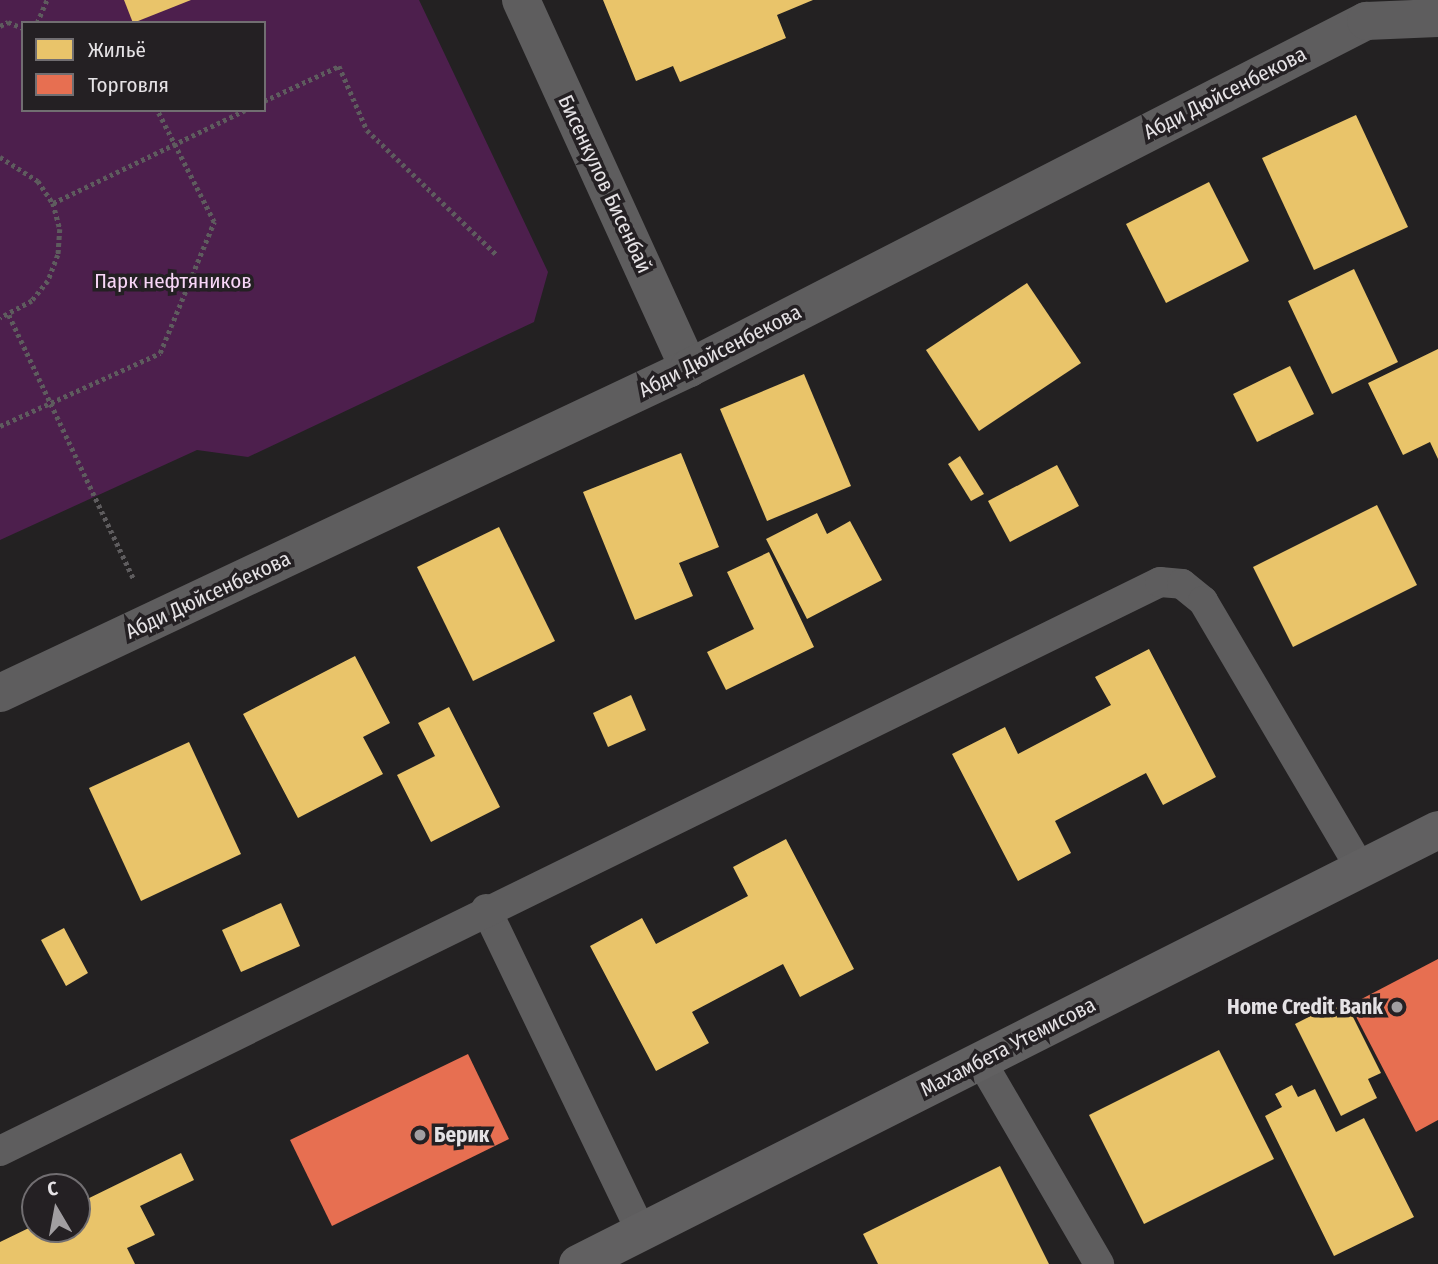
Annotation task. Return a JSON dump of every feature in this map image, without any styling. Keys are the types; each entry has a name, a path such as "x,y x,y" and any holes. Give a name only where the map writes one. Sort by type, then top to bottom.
{"street":[{"name":"Бисенкулов Бисенбай","path":"521,0 689,368"},
{"name":"Абди Дюйсенбекова","path":"0,693 689,368 1366,21 1438,18"},
{"name":"Махамбета Утемисова","path":"578,1264 1438,830"}],"lane":[{"path":"0,1151 486,909 1160,582 1182,584 1203,601 1360,869"},
{"path":"486,909 642,1233"},
{"path":"981,1061 1099,1264"}],"path":[{"path":"38,21 47,0"},
{"path":"0,26 8,22 21,27"},
{"path":"266,101 339,66 367,130 496,254"},
{"path":"0,426 160,353 214,222 158,112"},
{"path":"53,203 242,112"},
{"path":"0,157 38,181 53,203 59,242 48,281 32,301 9,316 0,318"},
{"path":"9,316 154,620"}],"green space":[{"name":"Парк нефтяников","path":"0,0 419,0 548,272 534,322 248,457 197,450 0,540"}],"building: Жильё":[{"path":"124,0 191,0 138,21 132,21"},
{"path":"603,0 813,0 777,15 786,38 680,82 673,66 636,81"},
{"path":"1356,115 1408,227 1314,270 1262,158"},
{"path":"1209,182 1249,261 1166,303 1126,224"},
{"path":"1354,269 1398,362 1332,394 1288,301"},
{"path":"1027,283 1081,363 979,431 926,350"},
{"path":"1438,349 1438,459 1430,442 1403,455 1368,383"},
{"path":"1290,366 1314,414 1257,442 1233,394"},
{"path":"804,374 851,486 767,521 720,409"},
{"path":"681,453 719,547 679,563 693,596 635,620 583,492"},
{"path":"960,456 984,494 971,501 948,464"},
{"path":"1057,465 1079,506 1010,542 988,501"},
{"path":"1377,505 1417,585 1293,647 1253,567"},
{"path":"817,513 827,534 850,521 882,580 807,619 766,539"},
{"path":"499,527 555,641 473,681 417,567"},
{"path":"769,552 814,647 726,690 707,652 754,629 727,572"},
{"path":"1149,649 1216,777 1163,805 1146,773 1055,821 1071,853 1018,881 952,754 1005,727 1018,754 1111,705 1095,677"},
{"path":"355,656 390,723 363,737 383,774 298,818 243,714"},
{"path":"631,695 646,730 608,747 593,713"},
{"path":"449,707 500,807 431,842 397,775 435,756 418,723"},
{"path":"189,742 241,854 141,901 89,788"},
{"path":"786,839 854,969 800,997 783,964 692,1012 709,1043 656,1071 590,946 642,918 656,944 748,896 733,867"},
{"path":"281,903 300,946 241,972 222,930"},
{"path":"64,928 88,973 66,986 41,940"},
{"path":"1344,999 1381,1073 1368,1079 1377,1098 1341,1116 1295,1024"},
{"path":"1219,1050 1274,1159 1144,1224 1089,1115"},
{"path":"1292,1085 1298,1097 1315,1089 1336,1132 1364,1118 1414,1217 1334,1256 1265,1116 1282,1107 1275,1094"},
{"path":"181,1153 194,1180 140,1206 155,1235 127,1248 135,1264 0,1264 0,1242 21,1232 21,1243 91,1243 91,1197"},
{"path":"1000,1166 1049,1264 878,1264 863,1234"}],"building: Торговля":[{"path":"1438,959 1438,1120 1416,1132 1350,1005"},
{"path":"468,1054 509,1139 332,1226 290,1140"}],"place":[{"name":"Home Credit Bank","path":"1397,1007"},
{"name":"Берик","path":"420,1135"}]}
